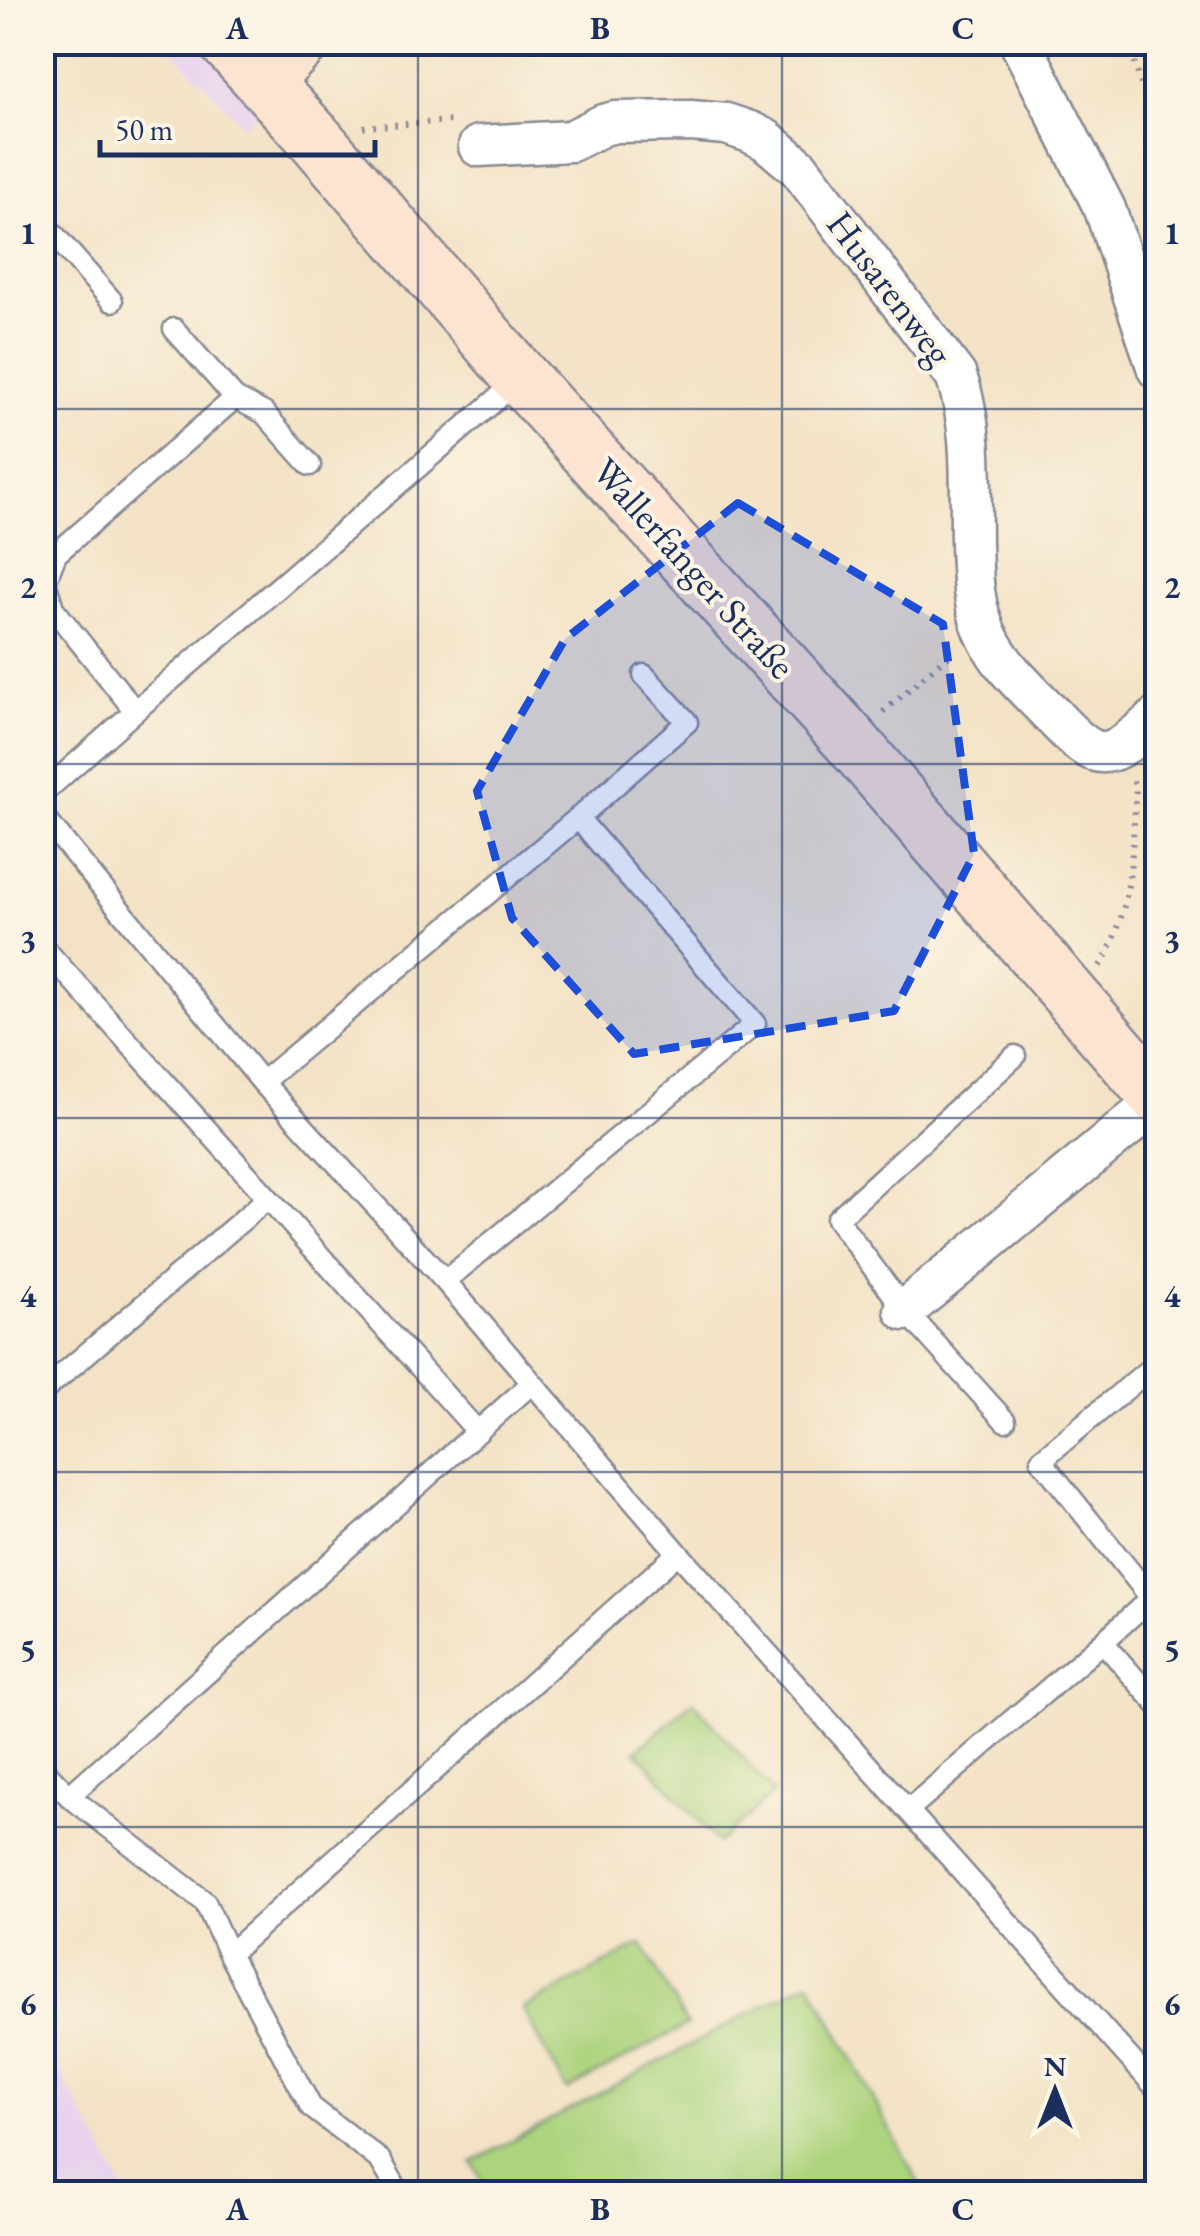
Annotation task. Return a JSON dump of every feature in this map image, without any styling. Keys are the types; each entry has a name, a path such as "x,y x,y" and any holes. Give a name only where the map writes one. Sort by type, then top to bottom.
{"main road":[{"name":"Wallerfanger Straße","path":"228,42 521,378 863,754 1158,1098"},
{"path":"264,82 301,42"}],"street":[{"path":"1020,42 1105,209 1158,369"},
{"name":"Husarenweg","path":"479,146 571,141 616,122 690,121 726,124 750,132 766,140 798,168 956,376 968,424 975,602 988,639 1075,740 1094,752 1116,748"},
{"path":"1116,748 1158,717"},
{"path":"905,1310 1158,1098"}],"lane":[{"path":"42,221 112,301"},
{"path":"174,329 235,398 264,413 310,464"},
{"path":"42,794 521,378"},
{"path":"134,711 53,608 45,582 56,554 235,398"},
{"path":"666,537 682,542 1158,1070"},
{"path":"262,1082 578,818 686,722 644,674"},
{"path":"42,815 262,1082 445,1281 678,1553 1158,2090"},
{"path":"445,1281 755,1024 578,818"},
{"path":"42,946 478,1432"},
{"path":"1005,1421 905,1310 837,1219 1015,1056"},
{"path":"42,1392 268,1198"},
{"path":"908,1810 1151,1598 1041,1460 1158,1362"},
{"path":"69,1796 532,1383"},
{"path":"229,1954 678,1553"},
{"path":"1103,1642 1158,1705"},
{"path":"42,1768 69,1796 205,1902 311,2107 380,2160 400,2194"}],"path":[{"path":"1128,42 1158,138"},
{"path":"858,734 944,658 988,639"},
{"path":"1096,974 1112,948 1125,906 1132,845 1136,787 1116,748"}],"highlighted area":[{"path":"738,503 943,624 974,854 894,1011 634,1054 512,918 477,791 565,639"}],"shaded area":[{"path":"165,43 333,43 244,126"},
{"path":"43,2039 126,2193 43,2193"}],"green space":[{"path":"693,1701 774,1793 718,1843 636,1751"},
{"path":"642,1944 687,2025 567,2090 523,2009"},
{"path":"810,1981 924,2193 489,2193 472,2162"}]}
